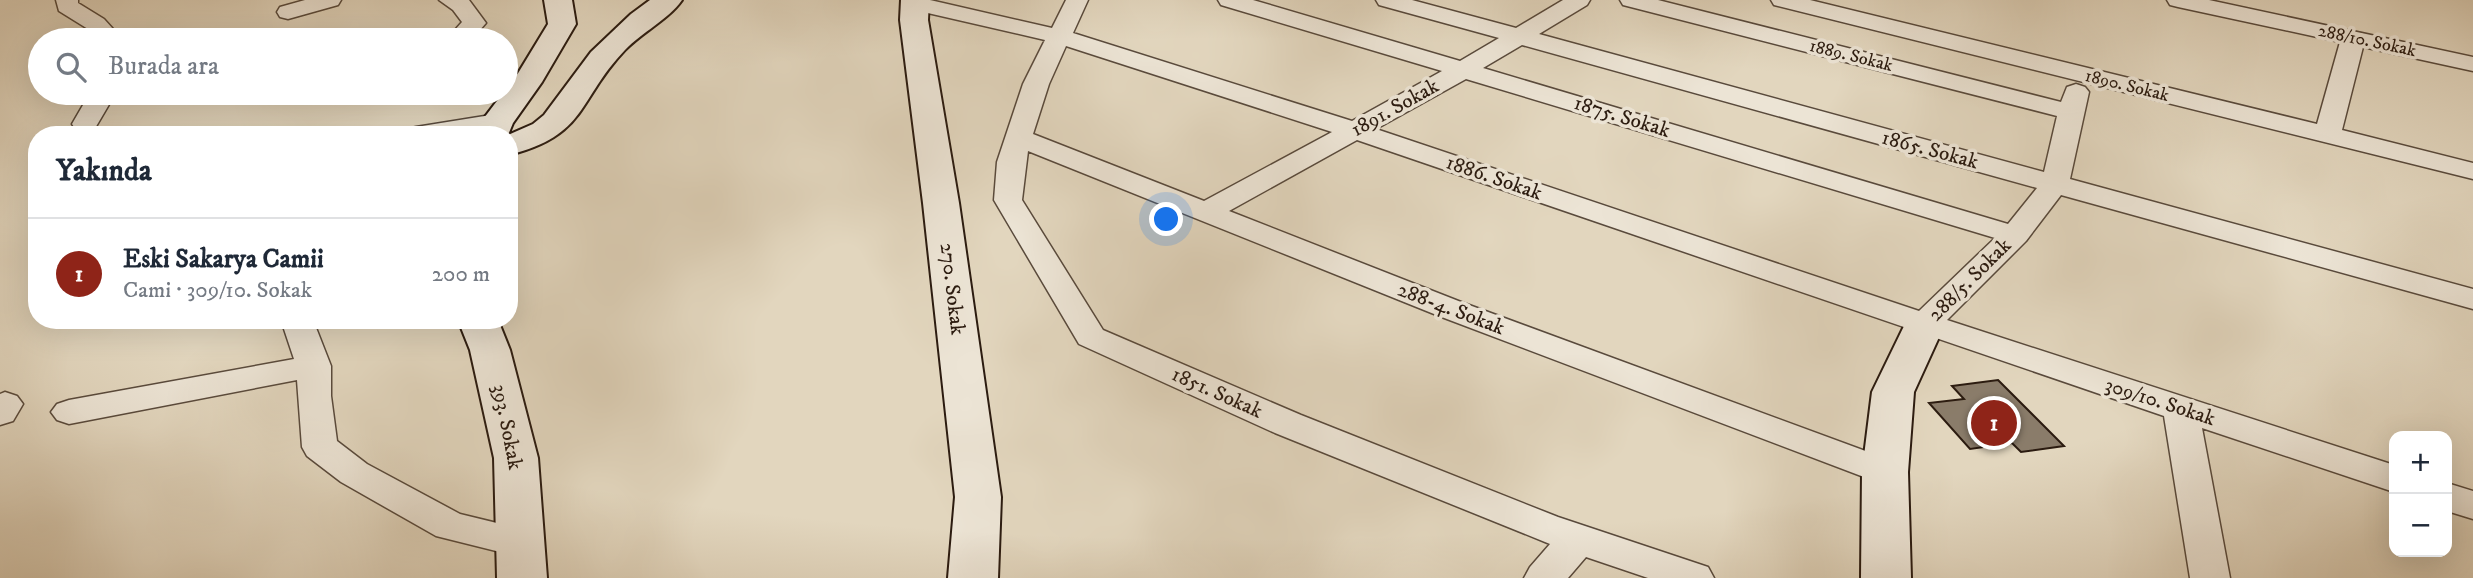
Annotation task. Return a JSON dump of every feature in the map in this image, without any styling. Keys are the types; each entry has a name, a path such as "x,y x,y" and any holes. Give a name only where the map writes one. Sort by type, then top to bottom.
{"street":[{"path":"67,0 67,6 100,28"},
{"path":"288,12 330,0"},
{"path":"450,0 461,5 474,23 469,28"},
{"path":"518,79 562,24 558,0"},
{"path":"518,137 531,139 557,123 601,59 631,28 668,0"},
{"name":"1851. Sokak","path":"1077,0 1036,84 1011,162 1008,200 1091,337 1288,424 1544,527 1694,578"},
{"name":"1875. Sokak","path":"1229,0 2015,235"},
{"name":"1865. Sokak","path":"1387,0 2473,299"},
{"name":"1891. Sokak","path":"1208,211 1463,70 1579,0"},
{"name":"1889. Sokak","path":"1631,0 2071,112"},
{"name":"1890. Sokak","path":"1782,0 2473,172"},
{"name":"288/10. Sokak","path":"2178,0 2473,64"},
{"name":"1886. Sokak","path":"914,1 1061,37 1354,130 1926,324"},
{"name":"270. Sokak","path":"914,1 914,20 942,203 978,497 973,578"},
{"path":"2327,135 2353,38"},
{"name":"288/5. Sokak","path":"1886,578 1885,472 1893,392 1926,324 2015,235 2055,184 2080,74"},
{"path":"85,124 96,105"},
{"path":"502,126 509,105"},
{"name":"288-4. Sokak","path":"1019,138 1450,309 1885,472"},
{"name":"309/10. Sokak","path":"1926,324 2389,477"},
{"path":"300,329 314,366 314,396 320,447 354,473 450,526 521,560"},
{"name":"393. Sokak","path":"482,329 490,350 516,458 521,560"},
{"path":"69,412 314,366"},
{"path":"2182,409 2210,578"},
{"path":"2452,499 2473,505"},
{"path":"1544,578 1579,538"}],"building":[{"path":"1998,380 2064,446 2021,452 2012,443 1970,449 1929,403 1964,399 1952,386"}],"place":[{"name":"Eski Sakarya Camii","path":"1994,423"}]}
